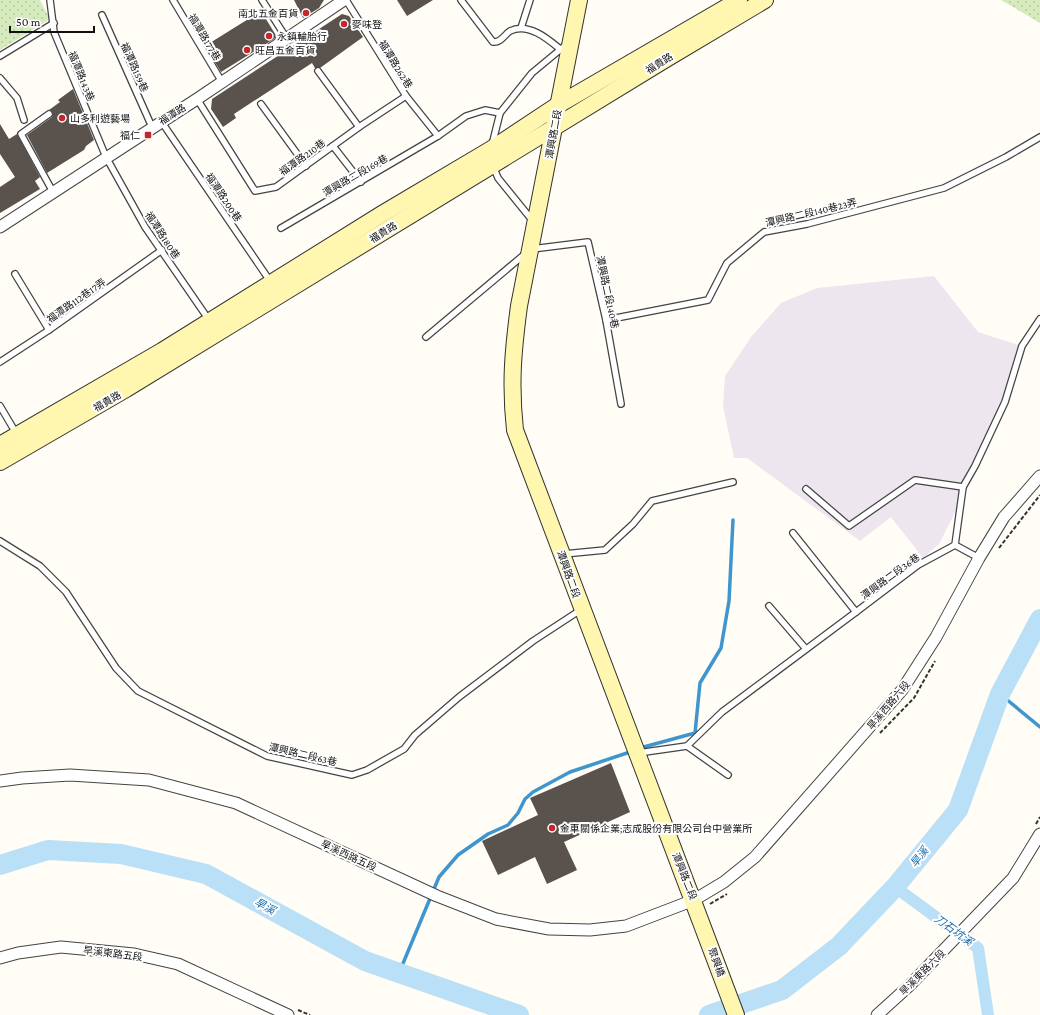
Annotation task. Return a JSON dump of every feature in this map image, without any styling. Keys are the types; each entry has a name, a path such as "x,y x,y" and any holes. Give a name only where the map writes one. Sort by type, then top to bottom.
{"street":[{"name":"福潭路","path":"0,227 156,124 197,99 345,0"},
{"name":"潭興路二段","path":"579,0 565,45 555,128 534,227 513,344 511,379 513,417 520,446 562,554 636,754 696,905"},
{"name":"福貴路","path":"0,462 126,389 491,158 558,105 739,0"},
{"name":"福貴路","path":"0,446 162,351 382,214 491,158 555,128 765,0"},
{"name":"旱溪西路六段","path":"696,905 755,857 902,690 936,637 979,558 1004,517 1040,476"},
{"name":"旱溪西路五段","path":"0,781 70,775 149,780 236,803 462,907 496,919 524,925 549,929 590,930 626,926 696,905"},
{"name":"旱溪東路六段","path":"877,1015 909,986 1013,878 1040,834"},
{"name":"聚興橋","path":"696,905 736,1015"},
{"name":"旱溪東路五段","path":"0,958 18,953 61,947 134,954 178,964 288,1015"}],"lane":[{"name":"福潭路143巷","path":"50,0 54,32 106,157"},
{"name":"福潭路177巷","path":"172,0 222,82"},
{"path":"262,0 287,38"},
{"name":"福潭路262巷","path":"345,0 406,96 438,136"},
{"path":"462,0 493,42 498,42 510,31 521,28 544,35 565,45 532,73 500,113 491,158 498,178 532,219 534,227"},
{"path":"521,28 530,0"},
{"name":"福潭路159巷","path":"102,15 156,124"},
{"path":"0,56 54,23"},
{"path":"318,71 359,127"},
{"path":"0,78 17,98 24,120"},
{"name":"福潭路210巷","path":"197,99 256,191 276,187 359,127 406,96"},
{"path":"261,104 306,166"},
{"name":"潭興路二段169巷","path":"281,228 438,136 466,116 485,110 500,113"},
{"path":"49,114 21,134 53,192"},
{"name":"福潭路200巷","path":"156,124 272,283"},
{"name":"潭興路二段140巷23弄","path":"606,320 708,300 727,263 764,232 807,224 944,188 1006,157 1040,137"},
{"path":"333,146 361,182"},
{"name":"福潭路180巷","path":"106,157 145,227 209,321"},
{"name":"潭興路二段140巷","path":"530,249 588,242 606,320 621,404"},
{"path":"426,337 530,249"},
{"name":"福潭路112巷17弄","path":"0,362 49,330 162,250"},
{"path":"15,274 49,330"},
{"path":"979,558 955,545 963,487 975,466 1005,402 1022,346 1040,319"},
{"path":"0,406 17,436"},
{"path":"806,489 849,526 915,480 963,487"},
{"path":"562,554 605,550 633,524 652,501 733,482"},
{"path":"793,533 856,612"},
{"name":"潭興路二段63巷","path":"0,541 40,566 66,592 116,668 138,691 267,756 352,775 367,770 404,749 415,735 459,697 533,641 582,609"},
{"name":"潭興路二段36巷","path":"687,746 722,712 806,649 918,566 955,545"},
{"path":"769,606 806,649"},
{"path":"636,754 687,746 728,775"}],"shaded area":[{"path":"934,276 978,332 1025,347 986,452 939,544 923,558 891,517 860,541 747,458 734,458 723,406 725,376 751,337 781,303 817,288"}],"green space":[{"path":"0,0 40,0 50,19 0,50"},
{"path":"1001,0 1040,0 1040,23"}],"building":[{"name":"南北五金百貨","path":"294,0 324,0 319,8 303,18"},
{"path":"397,0 433,0 407,16"},
{"path":"261,11 277,37 221,72 205,46"},
{"path":"342,14 349,16 363,37 320,68 315,68 312,63 234,114 236,118 223,127 211,109 212,99"},
{"name":"山多利遊藝場","path":"73,89 94,140 86,146 84,150 47,173 27,135 52,117 53,113 49,110 60,102 58,100"},
{"path":"0,124 9,139 17,134 40,177 35,181 40,189 0,213 0,187 15,177 0,154"},
{"name":"金車關係企業;志成股份有限公司台中營業所","path":"611,763 630,812 564,842 577,870 547,884 535,857 498,875 482,841 538,815 530,798"}],"waterway":[{"path":"640,748 695,733 700,683 721,648 729,601 733,520"},
{"name":"旱溪","path":"709,1015 782,990 839,946 895,887 958,810 1000,694 1040,619"},
{"path":"1000,694 1040,727"},
{"path":"399,973 439,877 458,855 488,834 508,825 518,813 525,799 533,792 570,772 633,751"},
{"name":"旱溪","path":"0,865 48,850 121,854 206,874 365,961 519,1015"},
{"name":"刀石坑溪","path":"895,887 978,948 988,1015"}],"place":[{"name":"南北五金百貨","path":"306,13"},
{"name":"麥味登","path":"344,24"},
{"name":"永鎮輪胎行","path":"269,36"},
{"name":"旺昌五金百貨","path":"247,50"},
{"name":"山多利遊藝場","path":"62,118"},
{"name":"福仁","path":"148,135"},
{"name":"金車關係企業;志成股份有限公司台中營業所","path":"552,828"}]}
